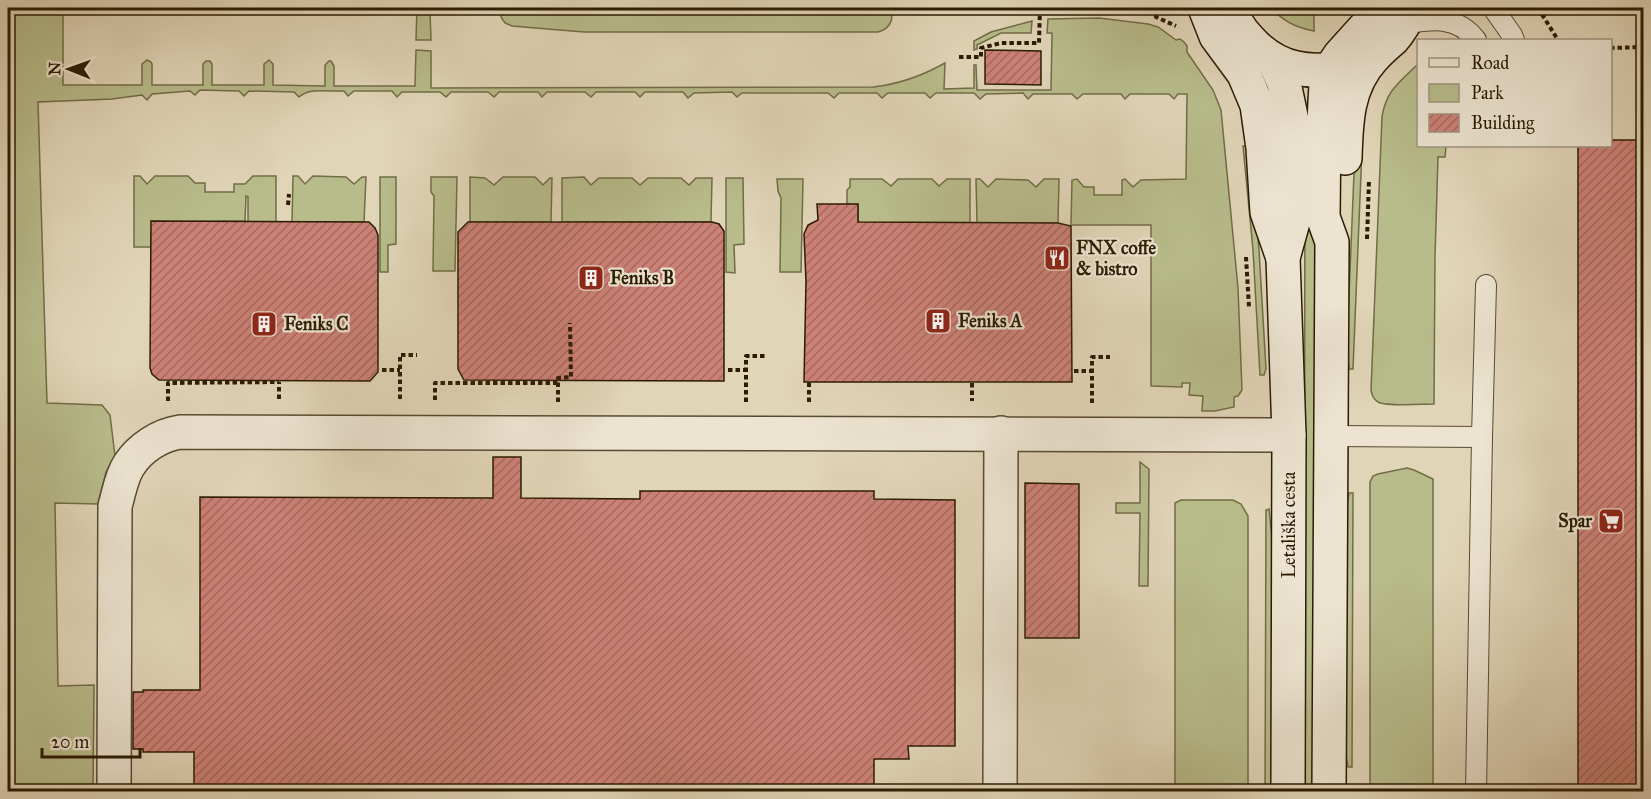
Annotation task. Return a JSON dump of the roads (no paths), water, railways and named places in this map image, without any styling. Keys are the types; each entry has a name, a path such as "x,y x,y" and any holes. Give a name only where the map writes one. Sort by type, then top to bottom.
{"main road":[{"name":"Letališka cesta","path":"1223,10 1254,45 1274,61 1286,66 1299,69 1330,70 1360,64 1372,58"},
{"name":"Letališka cesta","path":"1223,10 1216,36 1245,74 1257,105 1268,212 1283,258 1289,435 1288,792"},
{"name":"Letališka cesta","path":"1329,792 1332,242 1323,217 1326,84 1330,70 1340,55 1377,14 1399,13 1395,37 1372,58 1359,76 1352,93 1346,121 1343,216 1332,242"},
{"name":"Letališka cesta","path":"1274,61 1288,98 1293,142 1296,211 1283,258"},
{"path":"114,792 115,506 128,466 153,442 168,434 180,432 1289,435"},
{"path":"1000,792 1001,434"}],"lane":[{"path":"1493,8 1514,39"},
{"path":"1399,13 1455,22 1475,39"},
{"path":"1476,792 1486,285"},
{"path":"1330,436 1482,437"}],"place":[{"name":"FNX coffe & bistro","path":"1057,258"},
{"name":"Feniks B","path":"591,278"},
{"name":"Feniks A","path":"938,321"},
{"name":"Feniks C","path":"264,324"},
{"name":"Spar","path":"1611,521"}]}
